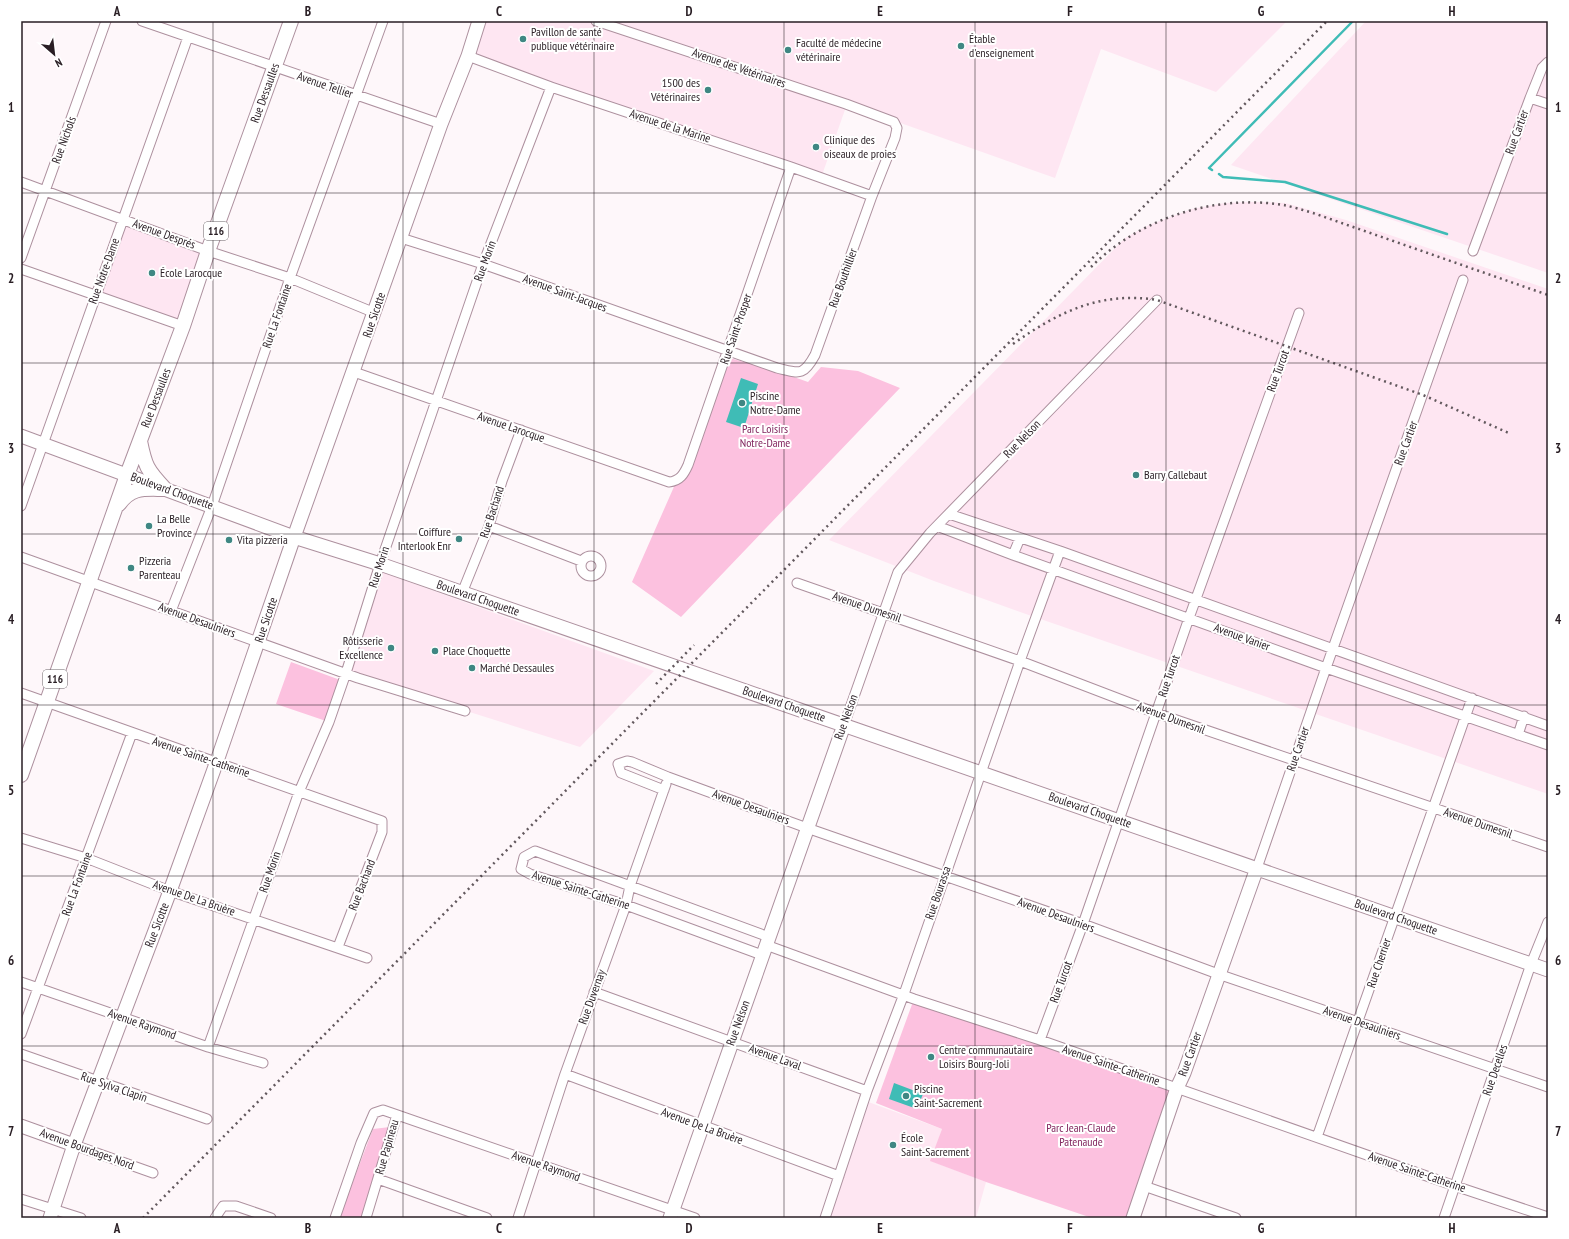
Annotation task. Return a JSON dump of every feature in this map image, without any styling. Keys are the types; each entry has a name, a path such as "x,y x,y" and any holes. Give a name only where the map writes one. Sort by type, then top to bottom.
{"main road":[{"name":"Rue Dessaulles","path":"21,776 127,475 183,326 208,251 291,21"},
{"path":"140,440 144,463 165,489"},
{"path":"116,509 122,500 133,490 165,489"}],"street":[{"name":"Rue Nichols","path":"21,258 106,21"},
{"name":"Avenue Tellier","path":"142,21 441,124"},
{"name":"Rue La Fontaine","path":"171,611 212,506 290,278 383,21"},
{"name":"Rue Sicotte","path":"51,1214 74,1145 170,891 217,761 294,537 441,124 468,56 479,21"},
{"name":"Avenue des Vétérinaires","path":"596,21 881,116"},
{"name":"Rue Notre-Dame","path":"21,506 188,37"},
{"name":"Avenue de la Marine","path":"468,56 551,87 791,167 872,196"},
{"name":"Rue Cartier","path":"1473,250 1530,98 1542,68 1548,62"},
{"name":"Rue Morin","path":"208,1047 298,792 328,722 346,673 380,564 483,264 551,87"},
{"path":"1530,98 1548,104"},
{"name":"Rue Bouthillier","path":"728,351 776,368 798,373 808,368 815,355 872,196 895,138 897,128 894,122 881,116"},
{"name":"Rue Saint-Prosper","path":"669,482 682,476 688,465 791,167"},
{"name":"Avenue Després","path":"21,182 208,251 290,278 374,313"},
{"name":"Avenue Saint-Jacques","path":"401,238 483,264 728,351"},
{"path":"21,269 183,326"},
{"name":"Rue Cartier","path":"1133,1218 1177,1088 1257,868 1463,280"},
{"name":"Rue Nelson","path":"671,1214 898,572 937,526 1157,300"},
{"name":"Rue Turcot","path":"1040,1040 1119,820 1189,618 1299,313"},
{"name":"Avenue Larocque","path":"354,372 669,482"},
{"name":"Rue Bachand","path":"462,593 489,526 502,481 522,430"},
{"name":"Boulevard Choquette","path":"21,436 294,537 380,564 1548,970"},
{"name":"Avenue Vanier","path":"949,514 1060,551 1196,601 1524,716 1548,726"},
{"path":"489,526 581,561"},
{"name":"Avenue Vanier","path":"937,526 1054,570 1326,668 1548,745"},
{"path":"1013,555 1020,538"},
{"name":"Rue Bourassa","path":"825,1218 866,1091 904,994 944,876 1060,551"},
{"name":"Avenue Desaulniers","path":"21,557 346,673 465,711"},
{"name":"Avenue Dumesnil","path":"797,583 1020,661 1156,713 1548,848"},
{"name":"Avenue Sainte-Catherine","path":"21,693 132,733 217,761 298,792 382,821"},
{"name":"Rue Cherrier","path":"1317,1137 1464,717 1472,698"},
{"path":"1518,735 1524,716"},
{"name":"Rue La Fontaine","path":"21,1034 132,733"},
{"name":"Avenue Desaulniers","path":"664,790 621,773 618,764 627,761 632,762 668,777 807,828 1082,924 1218,974 1548,1087"},
{"name":"Rue Duvernay","path":"518,1218 535,1162 626,905 630,886 668,777"},
{"name":"Rue Bachand","path":"338,947 382,832 382,821"},
{"name":"Avenue De La Bruère","path":"21,838 86,858 170,891 367,958"},
{"name":"Avenue Sainte-Catherine","path":"766,945 630,886 535,851 524,857 521,869 530,874 626,905 766,945 1455,1186 1548,1217"},
{"name":"Rue Decelles","path":"1444,1218 1495,1069 1548,922"},
{"name":"Avenue Raymond","path":"21,982 208,1047 263,1063"},
{"name":"Avenue Laval","path":"594,992 866,1091"},
{"name":"Rue Sylva Clapin","path":"21,1054 207,1119"},
{"name":"Avenue De La Bruère","path":"565,1074 839,1176"},
{"name":"Rue Papineau","path":"335,1218 361,1143 374,1113 383,1110 397,1115 366,1218"},
{"name":"Avenue Raymond","path":"397,1115 535,1162 671,1214 695,1218"},
{"name":"Avenue Bourdages Nord","path":"21,1126 153,1173"},
{"path":"378,1179 487,1218"},
{"path":"1144,1186 1236,1218"},
{"path":"21,1199 51,1214 81,1218"},
{"path":"215,1218 223,1206 236,1206 271,1218"}],"shaded area":[{"path":"479,21 1287,21 1216,92 1101,49 1055,178 847,104 821,178 468,56"},
{"path":"1366,21 1548,21 1548,273 1231,165"},
{"path":"1225,203 1285,203 1346,220 1548,289 1548,794 1023,613 934,581 829,540 1125,238 1149,225 1192,209"},
{"name":"École Larocque","path":"123,219 208,251 183,326 96,295"},
{"name":"Place Choquette","path":"379,571 654,671 580,747 346,673"},
{"name":"École Saint-Sacrement","path":"863,1100 942,1129 931,1161 986,1182 976,1218 825,1218"}],"green space":[{"name":"Parc Loisirs Notre-Dame","path":"726,357 777,371 808,382 821,367 858,371 900,388 681,617 632,582 673,489"},
{"path":"291,662 343,681 329,722 276,704"},
{"name":"Parc Jean-Claude Patenaude","path":"914,999 1177,1088 1133,1218 1092,1218 986,1182 930,1161 942,1129 876,1103"},
{"path":"390,1127 363,1218 339,1218 373,1129"}],"water":[{"name":"Piscine Notre-Dame","path":"741,378 758,384 744,428 726,422"},
{"name":"Piscine Saint-Sacrement","path":"894,1083 923,1094 917,1109 889,1099"}],"waterway":[{"path":"1212,170 1209,168 1353,21"},
{"path":"1219,174 1223,177 1285,182 1447,234"}],"railway":[{"path":"143,1218 1327,21"},
{"path":"1091,267 1132,235 1155,223 1206,207 1232,203 1258,202 1284,205 1313,213 1548,295"},
{"path":"1013,344 1047,322 1081,307 1117,299 1137,298 1157,300 1423,395 1511,434"},
{"path":"656,684 694,645"}],"place":[{"name":"Pavillon de santé publique vétérinaire","path":"523,39"},
{"name":"Étable d'enseignement","path":"961,46"},
{"name":"Faculté de médecine vétérinaire","path":"788,50"},
{"name":"1500 des Vétérinaires","path":"708,90"},
{"name":"Clinique des oiseaux de proies","path":"816,147"},
{"name":"École Larocque","path":"152,273"},
{"name":"Piscine Notre-Dame","path":"742,403"},
{"name":"Barry Callebaut","path":"1136,475"},
{"name":"La Belle Province","path":"149,526"},
{"name":"Coiffure Interlook Enr","path":"459,539"},
{"name":"Vita pizzeria","path":"229,540"},
{"name":"Pizzeria Parenteau","path":"131,568"},
{"name":"Rôtisserie Excellence","path":"391,648"},
{"name":"Place Choquette","path":"435,651"},
{"name":"Marché Dessaules","path":"472,668"},
{"name":"Centre communautaire Loisirs Bourg-Joli","path":"931,1057"},
{"name":"Piscine Saint-Sacrement","path":"906,1096"},
{"name":"École Saint-Sacrement","path":"893,1145"}]}
